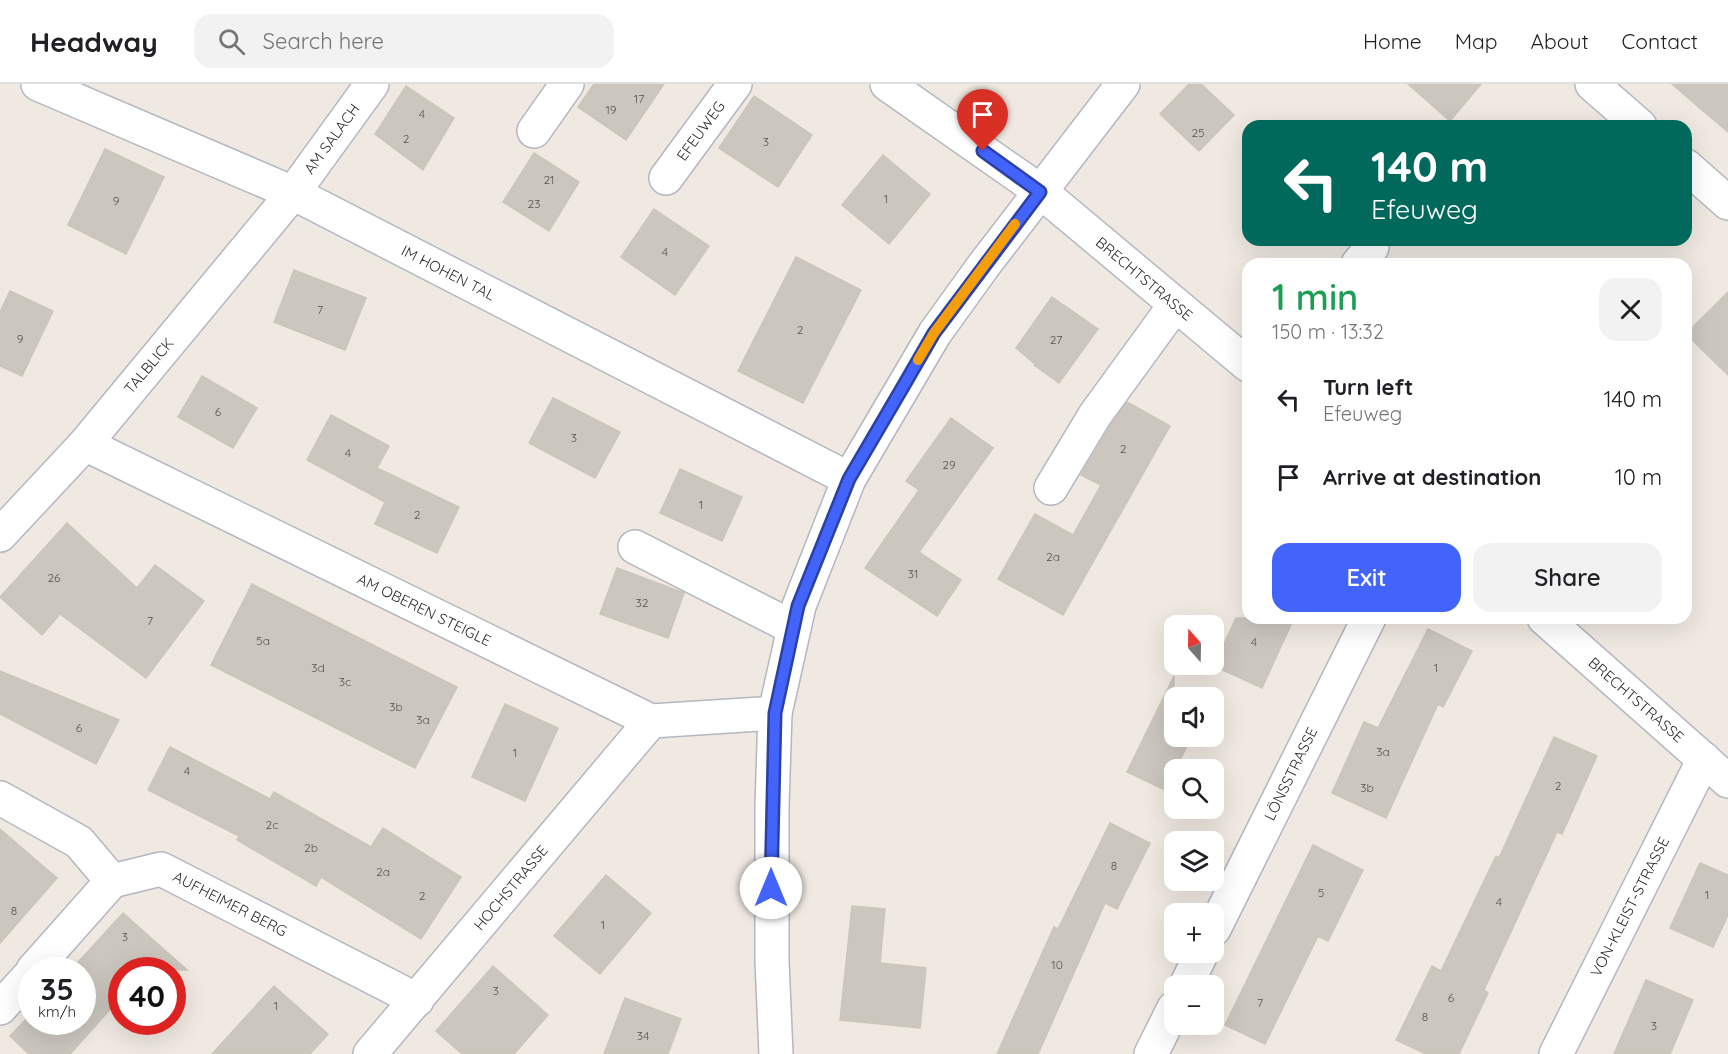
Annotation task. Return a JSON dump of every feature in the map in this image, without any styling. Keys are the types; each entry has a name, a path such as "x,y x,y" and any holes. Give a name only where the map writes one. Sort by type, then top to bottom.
{"street":[{"name":"IM HOHEN TAL","path":"38,84 293,193 849,479"},
{"name":"AM SALACH","path":"293,193 372,84"},
{"path":"534,131 567,84"},
{"name":"EFEUWEG","path":"666,178 735,84"},
{"path":"887,84 1040,192"},
{"path":"776,1054 772,962 775,713 798,606 849,479 934,333 1124,84"},
{"path":"1592,84 1633,120"},
{"path":"1692,171 1728,203"},
{"name":"BRECHTSTRASSE","path":"1040,192 1242,361"},
{"name":"TALBLICK","path":"0,535 85,444 293,193"},
{"path":"1051,489 1095,415 1175,305"},
{"name":"AM OBEREN STEIGLE","path":"85,444 651,721 775,713"},
{"path":"635,547 794,628"},
{"name":"LÖNSSTRASSE","path":"1224,909 1366,624"},
{"name":"BRECHTSTRASSE","path":"1551,624 1728,781"},
{"name":"HOCHSTRASSE","path":"370,1054 651,721"},
{"name":"VON-KLEIST-STRASSE","path":"1556,1054 1704,759"},
{"path":"0,798 80,842 112,881 45,957"},
{"name":"AUFHEIMER BERG","path":"112,881 161,869 417,1000"},
{"path":"0,1008 18,988"},
{"path":"1151,1054 1164,1028"}],"building":[{"path":"594,84 664,84 626,140 578,107"},
{"path":"1189,84 1201,84 1234,115 1199,151 1160,114"},
{"path":"1408,84 1481,84 1449,120"},
{"path":"1672,84 1728,84 1728,132 1702,110"},
{"path":"406,86 454,118 423,170 375,134"},
{"path":"754,96 812,135 778,187 719,148"},
{"path":"105,149 164,177 126,254 68,225"},
{"path":"534,153 579,182 549,231 503,202"},
{"path":"883,155 930,194 889,244 842,205"},
{"path":"654,209 709,246 675,295 621,257"},
{"path":"796,257 861,290 803,403 738,371"},
{"path":"294,270 366,298 345,350 274,322"},
{"path":"10,291 53,311 22,376 0,366 0,312"},
{"path":"1728,292 1728,375 1692,340 1692,328"},
{"path":"1052,297 1098,329 1059,383 1034,365 1016,348"},
{"path":"202,376 257,408 233,448 178,417"},
{"path":"553,398 620,432 595,478 529,443"},
{"path":"1127,402 1170,426 1063,615 998,579 1035,514 1073,535 1101,485 1081,475"},
{"path":"331,415 389,446 377,468 459,507 437,553 375,524 385,502 307,460"},
{"path":"951,418 993,448 919,552 961,580 937,616 865,568 919,490 906,481"},
{"path":"680,469 742,497 722,541 660,513"},
{"path":"67,523 137,588 155,565 204,601 146,678 60,614 42,635 0,597"},
{"path":"617,568 684,593 668,638 600,614"},
{"path":"252,584 457,687 415,768 211,665"},
{"path":"1236,618 1242,618 1242,624 1291,624 1262,688 1224,671 1224,644"},
{"path":"1428,629 1472,651 1443,707 1438,704 1386,818 1332,793 1364,722 1378,728"},
{"path":"0,671 119,720 96,764 0,714"},
{"path":"1174,676 1174,687 1169,687"},
{"path":"1164,696 1164,747 1186,747 1180,759 1164,759 1164,790 1127,772"},
{"path":"505,704 558,728 525,801 472,777"},
{"path":"1554,737 1597,756 1562,834 1557,832 1484,990 1488,993 1459,1054 1426,1054 1396,1040 1432,966 1441,971 1496,856 1499,858"},
{"path":"170,747 270,799 274,792 371,847 383,828 461,877 421,939 321,877 316,886 237,840 239,836 148,790"},
{"path":"1110,823 1150,843 1117,909 1105,903 1038,1054 997,1054 1054,927 1058,929"},
{"path":"0,829 57,878 0,943"},
{"path":"1313,845 1363,870 1328,941 1318,936 1265,1044 1225,1025"},
{"path":"1700,863 1728,875 1728,915 1713,947 1670,928"},
{"path":"606,875 651,913 600,974 554,936"},
{"path":"852,906 885,909 880,963 926,968 920,1028 840,1020"},
{"path":"123,913 172,957 108,957 108,1012 96,1025 96,957 83,957"},
{"path":"493,966 548,1015 514,1054 462,1054 436,1031"},
{"path":"1646,980 1693,1000 1670,1054 1614,1054"},
{"path":"274,986 328,1034 310,1054 212,1054"},
{"path":"625,998 681,1019 668,1054 604,1054"},
{"path":"18,1028 18,1035 87,1035 70,1054 29,1054 10,1036"}],"slow traffic":[{"path":"918,360 934,333 1015,224"}],"route":[{"path":"771,888 775,713 798,606 849,479 934,333 1040,192 983,151"}]}
